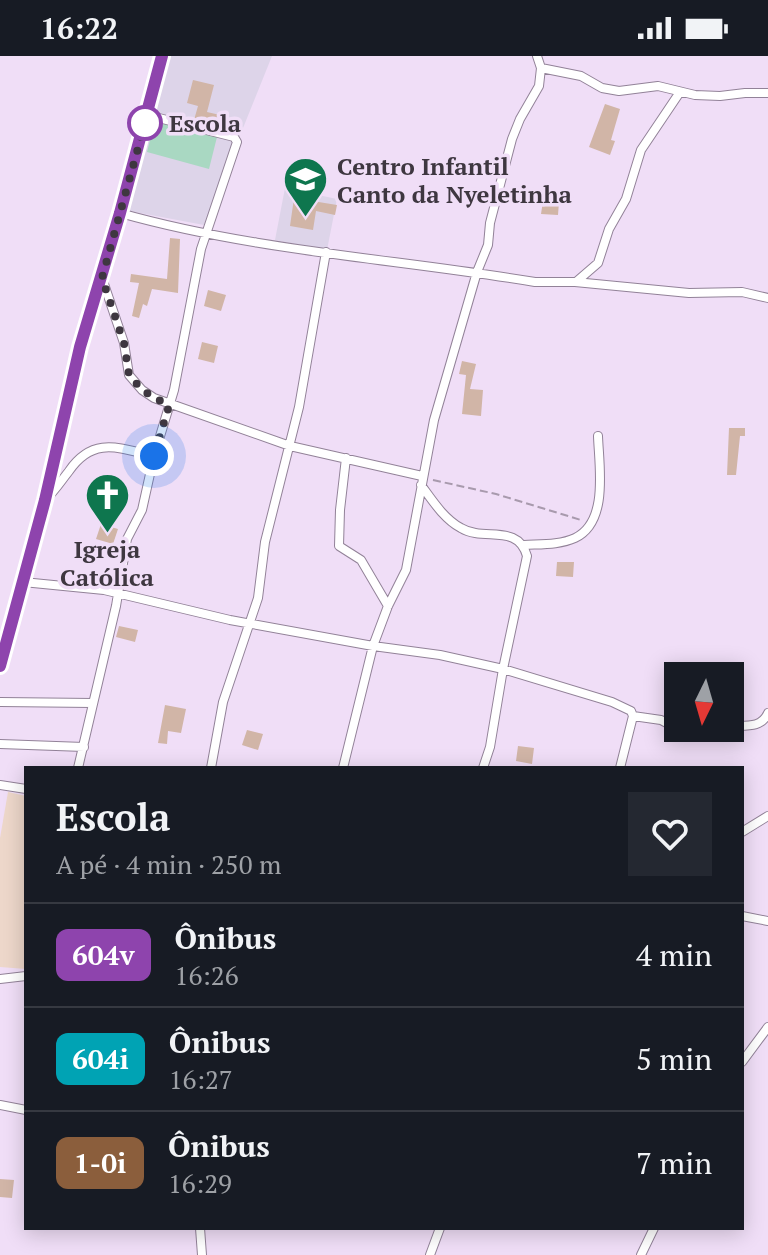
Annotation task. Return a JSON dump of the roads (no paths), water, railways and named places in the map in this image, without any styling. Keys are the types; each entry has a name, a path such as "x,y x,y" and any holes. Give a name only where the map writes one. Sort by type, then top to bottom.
{"street":[{"path":"0,666 45,500 80,347 102,278 162,56"},
{"path":"343,766 373,646 406,570 434,420 477,272 488,245 493,211 512,139 539,86 541,68 537,56"},
{"path":"541,68 581,76 612,90 658,86 680,92 720,96 768,93"},
{"path":"575,282 598,263 609,229 626,199 641,150 680,92"},
{"path":"79,766 127,539 142,510 169,406 206,232 219,200 236,139 147,115"},
{"path":"120,213 161,224 326,252 535,282 575,282 689,293 742,292 768,298"},
{"path":"211,766 223,702 258,598 265,542 299,407 326,252"},
{"path":"102,278 124,343 129,375 142,390 169,406 290,446 346,458 421,480 435,504 461,528 473,533 517,538 524,545 527,556 484,766"},
{"path":"524,545 562,542 578,537 590,523 599,497 598,436"},
{"path":"45,500 81,455 93,449 105,447 154,456"},
{"path":"346,458 339,546 361,560 388,606"},
{"path":"23,582 117,593 373,646 440,655 503,669 612,702 625,707 633,716 664,722"},
{"path":"0,702 93,703"},
{"path":"744,726 758,725 768,713"},
{"path":"620,766 633,716"},
{"path":"0,744 84,747"},
{"path":"0,785 24,789"},
{"path":"744,831 768,816"},
{"path":"744,916 768,921"},
{"path":"0,979 24,976"},
{"path":"744,1059 768,1027"},
{"path":"0,1105 24,1110"},
{"path":"200,1230 202,1255"},
{"path":"430,1255 439,1230"},
{"path":"641,1255 653,1230"}],"place":[{"name":"Escola","path":"145,123"},
{"name":"Centro Infantil Canto da Nyeletinha","path":"306,219"},
{"name":"Igreja Católica","path":"107,534"}]}
